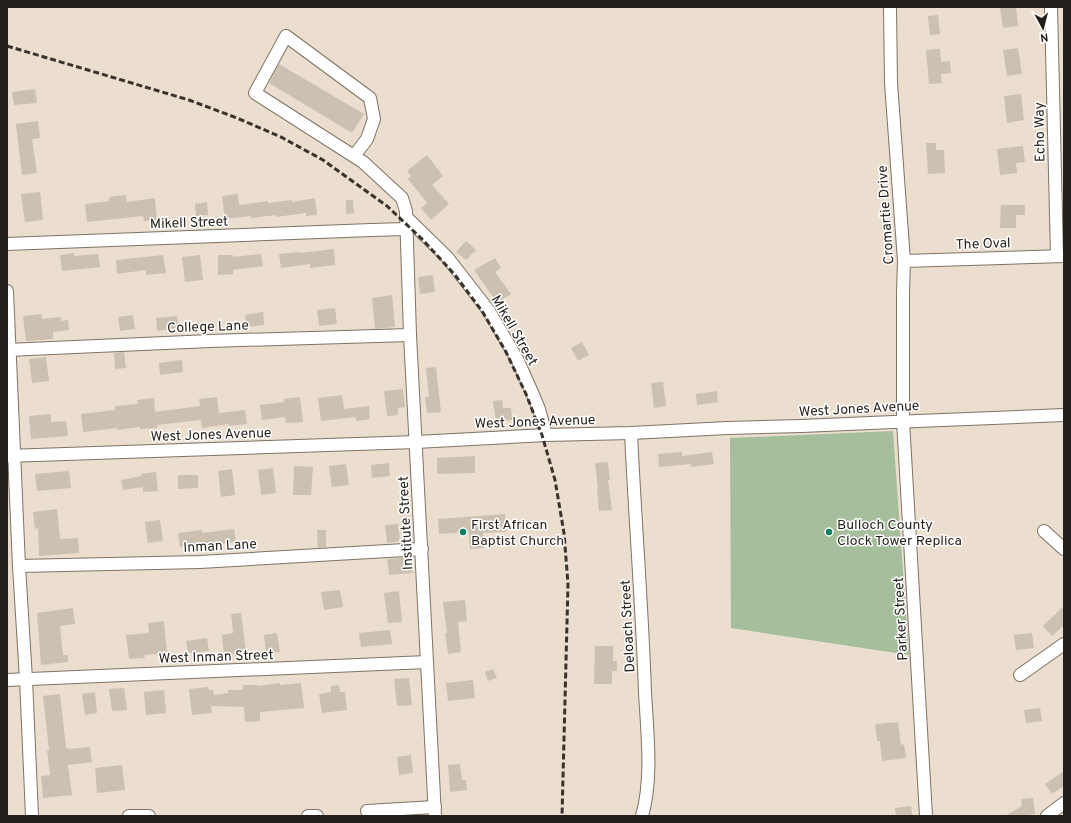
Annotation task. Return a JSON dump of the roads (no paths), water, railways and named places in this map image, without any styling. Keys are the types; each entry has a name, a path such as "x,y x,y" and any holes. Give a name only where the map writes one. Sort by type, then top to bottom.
{"street":[{"name":"Cromartie Drive","path":"890,7 891,83 904,260 902,291 903,421"},
{"name":"Echo Way","path":"1051,7 1060,256"},
{"name":"Institute Street","path":"354,156 367,139 374,119 370,98 286,36 256,93 363,162 402,198 406,217 410,335 435,812"},
{"name":"Mikell Street","path":"406,217 447,258 489,311 517,359 539,409 546,435"},
{"name":"Mikell Street","path":"7,244 406,229"},
{"name":"The Oval","path":"904,260 1060,256"},
{"path":"7,291 11,456 26,679 32,816"},
{"name":"College Lane","path":"8,350 210,341 410,335"},
{"name":"West Jones Avenue","path":"11,456 416,442 546,435 631,433 1064,415"},
{"name":"Parker Street","path":"903,421 926,816"},
{"name":"Deloach Street","path":"631,433 643,633 648,763 646,804 642,816"},
{"path":"1044,531 1064,549"},
{"name":"Inman Lane","path":"19,566 200,562 422,549"},
{"path":"1020,675 1064,644"},
{"name":"West Inman Street","path":"7,680 427,662"},
{"path":"1051,815 1064,803"},
{"path":"367,811 435,812"},
{"path":"129,816 149,816"},
{"path":"308,816 317,816"}],"railway":[{"path":"7,46 189,100 237,118 281,137 323,160 387,206 423,240 455,275 482,311 506,352 526,394 542,435 555,480 564,533 568,584 562,816"}],"place":[{"name":"First African Baptist Church","path":"463,532"},
{"name":"Bulloch County Clock Tower Replica","path":"829,532"}]}
